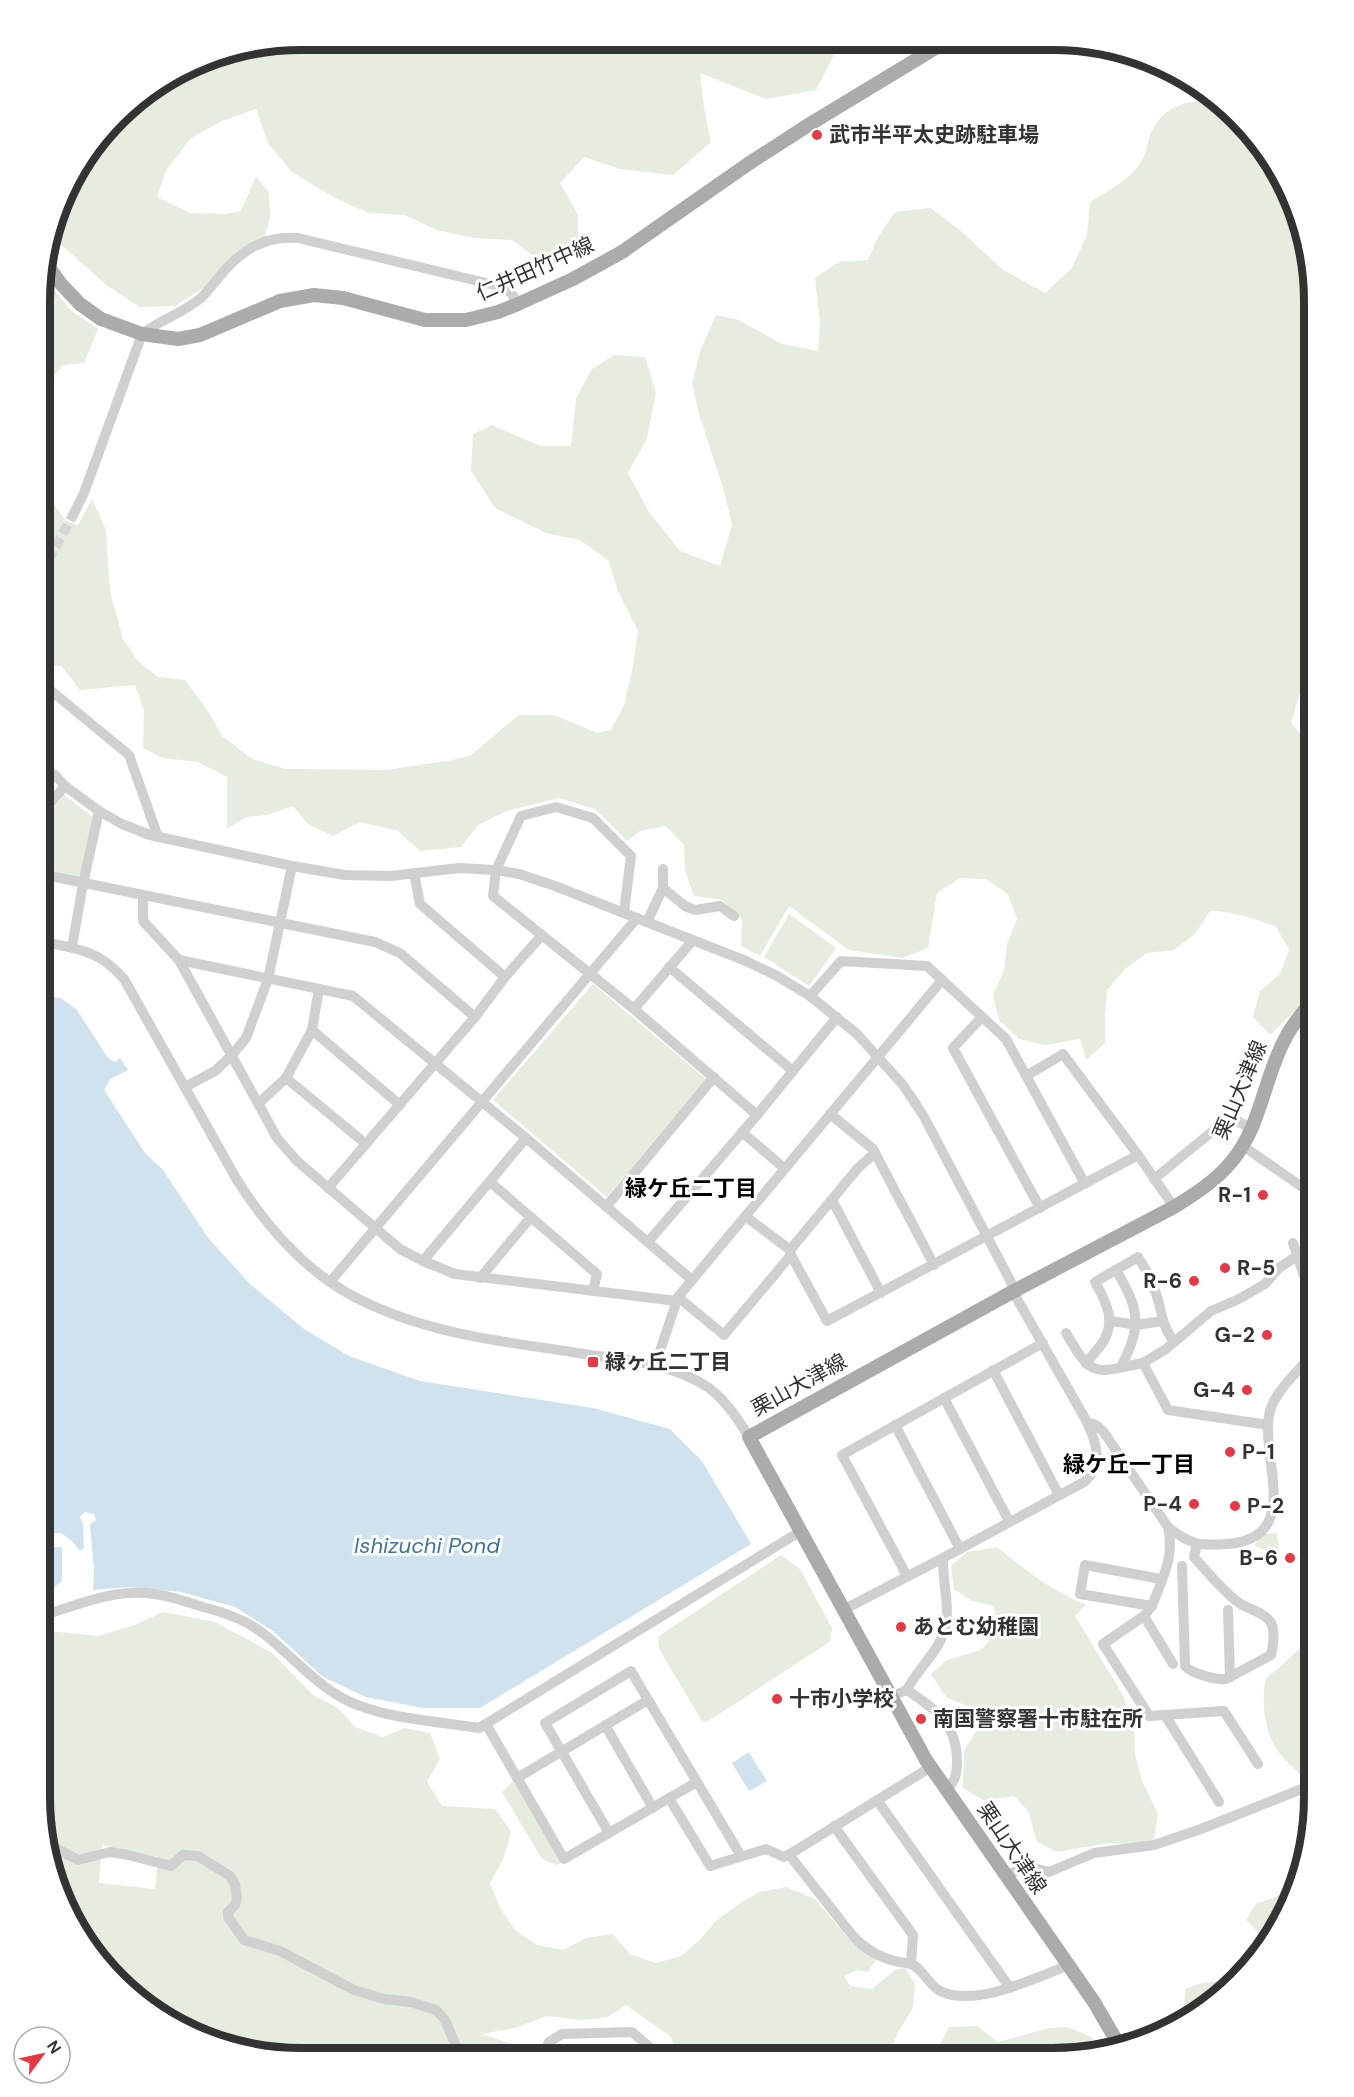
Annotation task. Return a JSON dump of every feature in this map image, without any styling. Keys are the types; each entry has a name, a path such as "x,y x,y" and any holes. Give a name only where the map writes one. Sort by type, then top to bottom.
{"main road":[{"name":"仁井田竹中線","path":"52,270 80,304 101,319 142,334 178,339 200,335 280,301 314,295 343,298 425,320 466,320 498,312 573,279 622,252 801,129 932,50"},
{"name":"栗山大津線","path":"1116,2040 1069,1965 1004,1876 931,1767 890,1697 749,1437 1198,1192 1232,1162 1243,1146 1285,1038 1304,1013"}],"street":[{"path":"73,515 82,499 142,334 156,324 188,308 201,297 234,259 249,248 267,240 282,237 314,242 503,287 518,303"},
{"path":"50,689 129,755 158,837"},
{"path":"50,773 99,811 122,824 158,837 292,866 322,872 367,876 391,876 459,868 519,874 624,912 746,961 777,976 810,996 837,1017 878,1056 903,1085 923,1115 1014,1291 1087,1422 1098,1452 1095,1467 1083,1482 843,1610"},
{"path":"50,803 65,786"},
{"path":"624,912 631,856 593,818 556,807 521,816 496,870 494,896 591,973 757,1115"},
{"path":"72,947 99,811"},
{"path":"185,1087 215,1071 246,1038 268,979 292,866"},
{"path":"330,1282 591,973 642,920 663,888 663,869"},
{"path":"414,873 420,904 505,977"},
{"path":"50,876 375,942 400,953 475,1017"},
{"path":"663,888 685,906 695,910 720,906 734,916"},
{"path":"143,896 144,921 179,960 277,1138 297,1161 400,1249 423,1262 455,1274 678,1299 724,1335 858,1168 875,1153"},
{"path":"328,1188 475,1017 505,977 542,935"},
{"path":"634,1009 693,940"},
{"path":"50,943 72,947 101,958 124,979 237,1180 256,1209 294,1251 330,1282 370,1305 411,1321 437,1328 468,1336 655,1366 681,1373 709,1389 732,1410 749,1437"},
{"path":"179,960 353,996 526,1138 692,1280"},
{"path":"810,996 841,961 927,966 1006,1039 1085,1184"},
{"path":"669,967 793,1071"},
{"path":"655,1366 678,1299 692,1280 942,980"},
{"path":"258,1104 286,1078 312,1030 319,989"},
{"path":"648,1242 837,1017"},
{"path":"982,1017 954,1048 1040,1208"},
{"path":"312,1030 400,1105"},
{"path":"1026,1076 1063,1054 1174,1207"},
{"path":"606,1207 714,1077"},
{"path":"286,1078 366,1143"},
{"path":"830,1114 869,1145 875,1153 934,1265"},
{"path":"1154,1179 1230,1117 1251,1129"},
{"path":"742,1132 784,1168"},
{"path":"423,1262 526,1138"},
{"path":"1243,1146 1304,1188"},
{"path":"745,1216 791,1252 827,1321 1138,1155"},
{"path":"490,1182 597,1274 593,1291"},
{"path":"832,1200 881,1293"},
{"path":"480,1278 531,1217"},
{"path":"1293,1243 1304,1276"},
{"path":"1066,1333 1086,1364 1099,1371 1143,1363 1174,1342 1211,1311 1248,1295 1265,1284 1279,1268 1297,1256"},
{"path":"1086,1364 1104,1342 1111,1321 1109,1311 1095,1282 1138,1257 1154,1285 1164,1329 1174,1342"},
{"path":"1116,1270 1132,1301 1137,1325 1131,1346 1121,1367"},
{"path":"1111,1321 1137,1325 1162,1321"},
{"path":"907,1576 842,1455 1043,1343"},
{"path":"1143,1363 1168,1410 1269,1425"},
{"path":"1087,1422 1103,1431 1168,1527 1181,1538 1197,1544 1236,1543 1256,1536 1267,1523 1275,1501 1269,1425 1270,1410 1278,1394 1304,1364"},
{"path":"993,1370 1059,1495"},
{"path":"944,1398 1009,1521"},
{"path":"895,1425 960,1549"},
{"path":"1168,1527 1171,1539 1168,1567 1161,1579 1152,1606 1144,1616 1103,1644 1149,1716 1224,1711 1258,1764"},
{"path":"50,1614 116,1594 153,1593 169,1597 218,1611 244,1622 268,1637 334,1693 363,1707 479,1728 801,1531"},
{"path":"1182,1566 1185,1665 1189,1670 1220,1679 1230,1677 1271,1655 1272,1624 1268,1619 1240,1603 1216,1582 1194,1557 1197,1544"},
{"path":"890,1697 907,1690 914,1676 939,1643 946,1626 943,1558"},
{"path":"1152,1606 1080,1594 1085,1565 1161,1579"},
{"path":"1228,1610 1230,1677"},
{"path":"1144,1616 1173,1664"},
{"path":"609,1833 545,1723 631,1671 741,1856"},
{"path":"907,1690 936,1710 952,1734 957,1752 957,1773 954,1783 946,1790"},
{"path":"516,1778 648,1700"},
{"path":"1165,1715 1219,1802"},
{"path":"486,1724 564,1859 697,1782"},
{"path":"604,1725 653,1808"},
{"path":"669,1798 710,1866 766,1849 784,1857 931,1767"},
{"path":"1004,1876 1028,1867 1049,1872 1094,1853 1154,1845 1304,1788"},
{"path":"877,1800 1010,1988"},
{"path":"834,1826 913,1935 910,1964"},
{"path":"55,1848 78,1860 110,1852 171,1866 183,1855 198,1856 230,1876 235,1884 237,1898 235,1905 228,1912 228,1917 244,1940 280,1951 354,1990 384,1999 411,2002 436,2010 445,2020 457,2048"},
{"path":"789,1854 852,1936 863,1946 885,1958 910,1964 923,1973 935,1988 943,1992 961,1995 982,1994 1010,1988 1069,1965"},
{"path":"546,2048 549,2042 562,2034 632,2032 651,2048"}],"shaded area":[{"path":"284,50 836,50 816,90 766,99 700,73 711,142 673,175 620,169 584,157 560,183 578,215 578,252 543,263 512,240 474,238 437,230 405,215 368,213 333,197 292,172 268,143 256,109 222,121 190,139 165,172 157,197 190,213 226,214 241,211 256,176 269,193 270,217 264,241 206,286 175,306 140,307 109,287 57,241 75,189 101,148 135,112 175,83 220,63 252,54"},
{"path":"1205,100 1231,123 1253,148 1271,175 1279,189 1296,236 1304,284 1304,621 1300,624 1301,642 1304,649 1304,687 1299,695 1291,723 1304,737 1304,1002 1270,1035 1253,1017 1260,991 1280,974 1289,950 1276,927 1252,918 1227,912 1210,911 1195,934 1174,950 1147,953 1125,969 1107,990 1105,1043 1086,1060 1080,1039 1045,1045 1019,1039 999,1020 993,995 1004,970 1007,944 1017,919 1008,894 986,879 960,878 937,893 928,948 903,958 849,950 789,906 760,956 741,946 742,919 722,900 694,896 685,871 684,845 666,826 640,831 627,841 595,809 559,798 506,811 478,825 461,847 420,851 398,831 360,822 333,836 308,824 293,806 267,815 246,817 227,829 227,777 198,762 163,758 143,748 144,711 135,685 80,690 62,666 50,665 50,499 66,521 78,525 92,499 106,530 110,591 123,639 138,661 158,677 185,680 208,711 222,736 252,759 286,769 386,770 453,760 471,755 519,715 554,715 597,733 611,730 624,705 638,631 618,591 608,560 580,540 546,533 495,508 471,471 473,434 492,425 540,446 571,446 576,398 592,369 614,355 645,357 656,392 647,438 628,473 649,512 680,551 720,566 732,525 692,383 701,349 716,315 739,320 782,344 818,351 820,323 815,278 839,262 868,260 878,237 895,212 931,208 962,232 1003,270 1045,293 1072,268 1087,235 1090,202 1118,185 1137,168 1144,156 1150,135 1162,116 1178,106"},
{"path":"50,284 70,310 98,329 84,363 63,365 50,380"},
{"path":"64,795 93,817 80,879 50,872 50,812"},
{"path":"789,914 836,948 809,986 764,957"},
{"path":"593,984 706,1079 607,1197 493,1100"},
{"path":"1277,1533 1280,1559 1254,1545 1265,1534"},
{"path":"997,1547 1039,1579 1086,1605 1075,1616 1123,1695 1134,1726 1135,1754 1142,1781 1158,1814 1154,1839 1135,1845 1109,1843 1057,1852 1037,1842 1028,1811 1014,1796 983,1800 963,1788 964,1751 977,1730 976,1710 946,1697 931,1674 947,1660 981,1650 999,1629 994,1606 972,1601 954,1589 951,1566 967,1552"},
{"path":"781,1555 800,1569 833,1630 830,1634 831,1640 707,1722 702,1721 659,1649 659,1636"},
{"path":"163,1612 215,1622 272,1653 313,1695 338,1708 355,1727 383,1737 404,1728 430,1733 440,1759 427,1782 442,1806 495,1809 511,1831 504,1858 490,1883 500,1908 515,1930 537,1945 563,1950 586,1938 613,1934 630,1954 656,1963 681,1956 700,1940 715,1922 759,1892 786,1887 815,1899 853,1944 876,1960 868,1972 857,1970 844,1976 850,1986 872,1989 895,1970 905,1968 915,1983 913,2008 898,2032 892,2048 674,2048 671,2037 626,2005 608,2017 582,2020 546,2016 515,2028 481,2034 523,2048 284,2047 236,2039 189,2022 148,1996 123,1974 101,1949 75,1908 54,1845 50,1813 50,1631 98,1636 135,1625","holes":["102,1845 158,1857 155,1889 99,1883"]},
{"path":"1304,1644 1304,1779 1275,1747 1264,1713 1266,1678"},
{"path":"513,1781 561,1863 557,1865 542,1859 502,1792"},
{"path":"1285,1894 1263,1935 1246,1920 1256,1904"},
{"path":"1223,1981 1185,2010 1185,1989 1202,1983"},
{"path":"977,2026 998,2042 1049,2028 1067,2027 1092,2037 1095,2044 1054,2048 938,2048 949,2027"}],"water":[{"name":"Ishizuchi Pond","path":"50,996 61,998 77,1010 108,1058 115,1062 120,1058 128,1070 110,1079 104,1090 145,1153 163,1170 209,1239 250,1284 304,1329 349,1356 420,1381 593,1408 670,1429 702,1461 751,1544 480,1708 423,1708 366,1697 323,1677 273,1631 235,1607 181,1592 129,1587 93,1590 90,1524 96,1520 94,1514 85,1512 80,1517 83,1524 84,1548 80,1551 61,1533 50,1534"},
{"path":"62,1547 62,1581 50,1590 50,1548"},
{"path":"749,1752 767,1781 749,1791 732,1763"}],"tunnel":[{"path":"50,557 73,515"}],"place":[{"name":"武市半平太史跡駐車場","path":"817,135"},
{"name":"R-1","path":"1263,1195"},
{"name":"R-5","path":"1225,1268"},
{"name":"R-6","path":"1194,1281"},
{"name":"G-2","path":"1267,1335"},
{"name":"緑ヶ丘二丁目","path":"593,1362"},
{"name":"G-4","path":"1247,1390"},
{"name":"P-1","path":"1230,1452"},
{"name":"P-4","path":"1194,1504"},
{"name":"P-2","path":"1235,1506"},
{"name":"B-6","path":"1290,1558"},
{"name":"あとむ幼稚園","path":"901,1627"},
{"name":"十市小学校","path":"777,1699"},
{"name":"南国警察署十市駐在所","path":"921,1719"}],"district":[{"name":"緑ケ丘二丁目","path":"691,1188"},
{"name":"緑ケ丘一丁目","path":"1129,1464"}]}
